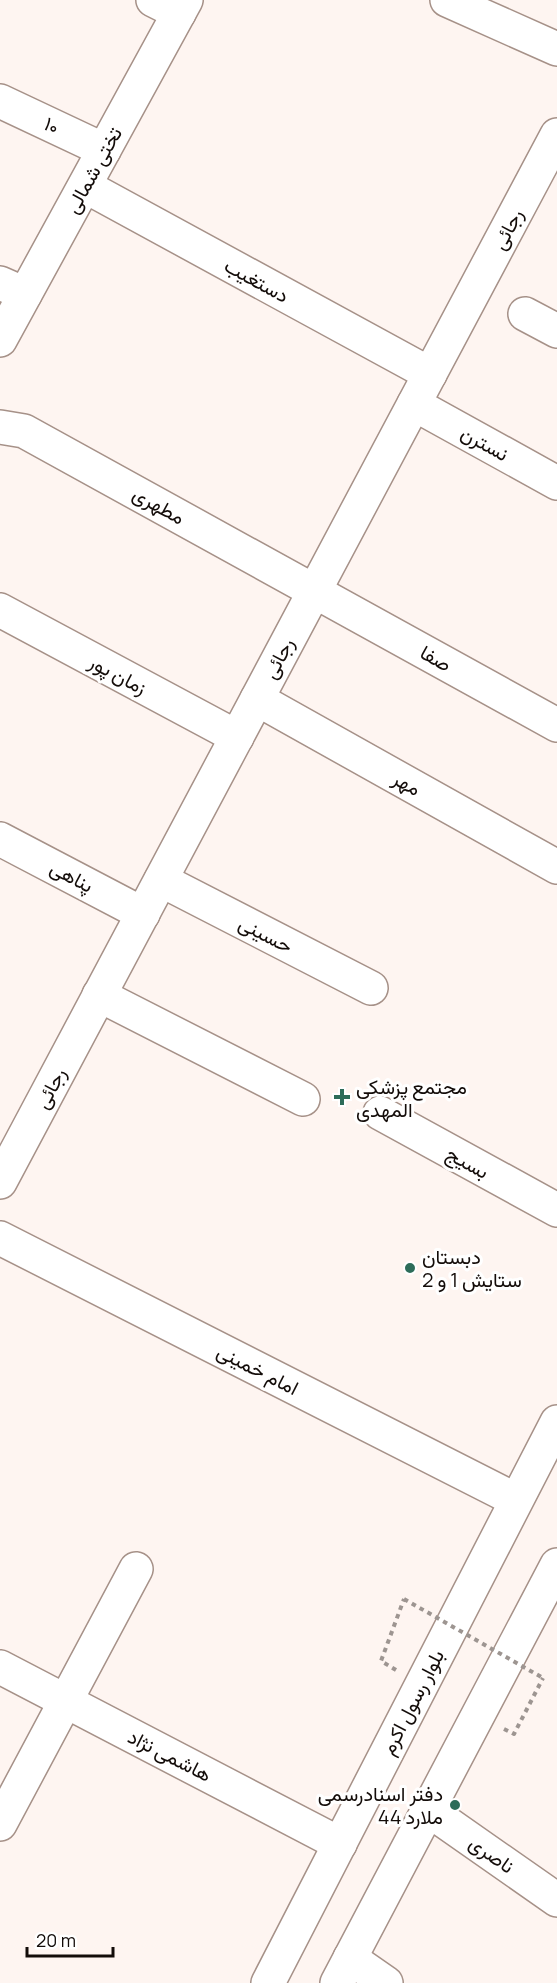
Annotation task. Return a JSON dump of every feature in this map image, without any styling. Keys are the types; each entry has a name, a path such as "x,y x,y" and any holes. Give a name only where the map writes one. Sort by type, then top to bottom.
{"street":[{"path":"447,0 553,37"},
{"name":"تختی شمالی","path":"0,340 13,289 85,186 173,4"},
{"name":"۱۰","path":"0,101 104,150"},
{"name":"رجائی","path":"0,1182 557,135"},
{"name":"دستغیب","path":"85,186 430,374"},
{"path":"525,314 557,331"},
{"name":"نسترن","path":"414,404 557,483"},
{"name":"مطهری","path":"0,427 24,430 314,591"},
{"name":"صفا","path":"314,591 557,725"},
{"name":"زمان پور","path":"0,610 237,737"},
{"name":"مهر","path":"257,699 557,867"},
{"name":"پناهی","path":"0,839 143,914"},
{"name":"حسینی","path":"161,880 371,988"},
{"path":"99,995 303,1099"},
{"name":"بسیج","path":"380,1113 557,1210"},
{"name":"امام خمینی","path":"0,1238 516,1500"},
{"name":"بلوار رسول اکرم","path":"268,1983 557,1422"},
{"path":"0,1824 136,1569"},
{"path":"386,1983 344,1971 427,1809 552,1585"},
{"name":"هاشمی نژاد","path":"0,1667 340,1844"},
{"name":"ناصری","path":"427,1809 557,1900"}],"path":[{"path":"381,1661 404,1599 543,1678 514,1734"}],"place":[{"name":"مجتمع پزشکی المهدی","path":"342,1097"},
{"name":"دبستان ستایش 1 و 2","path":"410,1268"},
{"name":"دفتر اسنادرسمی 44 ملارد","path":"455,1805"}]}
